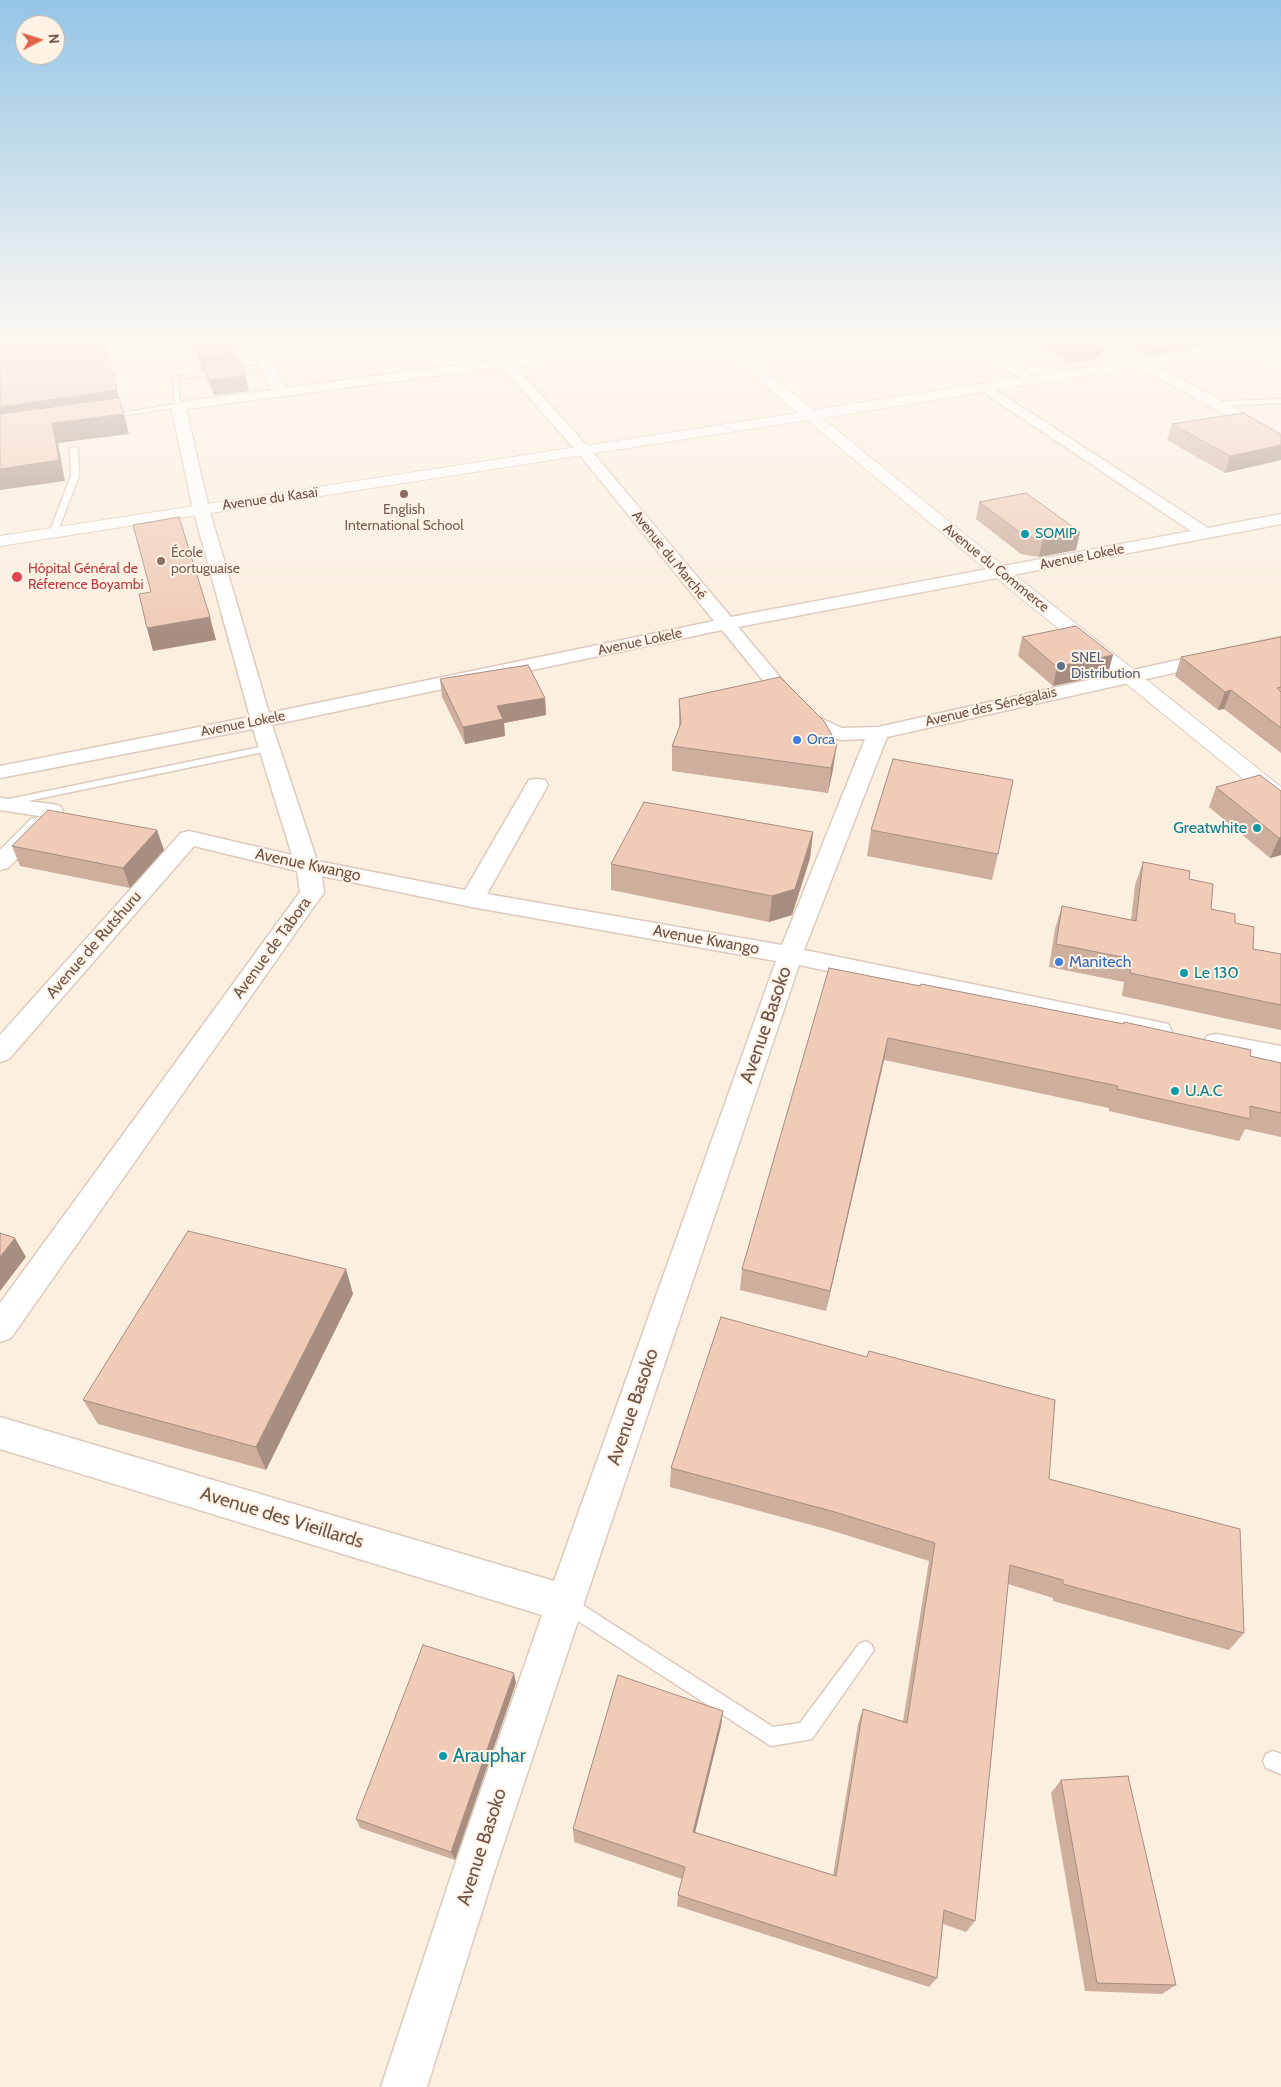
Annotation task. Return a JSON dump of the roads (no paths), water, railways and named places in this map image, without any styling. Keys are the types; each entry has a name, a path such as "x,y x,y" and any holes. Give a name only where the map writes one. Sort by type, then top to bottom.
{"street":[{"name":"Avenue de Tabora","path":"0,1328 312,893 312,881 308,866 261,721 201,509 184,433"},
{"name":"Avenue du Marché","path":"568,433 724,624 794,706 809,720 841,734 878,733"},
{"name":"Avenue du Kasaï","path":"0,541 699,433"},
{"name":"Avenue du Commerce","path":"833,433 1000,572 1281,798"},
{"path":"1055,433 1205,533"},
{"path":"1269,433 1281,440"},
{"name":"Avenue Lokele","path":"0,772 261,721 724,624 1281,518"},
{"name":"Avenue des Sénégalais","path":"878,733 1281,643"},
{"name":"Avenue Basoko","path":"404,2087 473,1873 565,1603 790,955 878,733"},
{"path":"472,898 537,786"},
{"path":"0,863 52,811 2,804"},
{"name":"Avenue Kwango","path":"189,838 308,866 472,898 790,955 1281,1056"},
{"name":"Avenue de Rutshuru","path":"0,1052 189,838"},
{"name":"Avenue des Vieillards","path":"0,1433 565,1603"}],"lane":[{"path":"54,533 75,476 74,449"},
{"path":"2,804 270,748"},
{"path":"565,1603 771,1737 805,1732 865,1650"}],"place":[{"name":"English International School","path":"404,494"},
{"name":"SOMIP","path":"1025,534"},
{"name":"École portuguaise","path":"161,561"},
{"name":"Hôpital Général de Réference Boyambi","path":"17,577"},
{"name":"SNEL Distribution","path":"1061,666"},
{"name":"Orca","path":"797,740"},
{"name":"Greatwhite","path":"1257,828"},
{"name":"Manitech","path":"1059,962"},
{"name":"Le 130","path":"1184,973"},
{"name":"U.A.C","path":"1175,1091"},
{"name":"Arauphar","path":"443,1756"}]}
